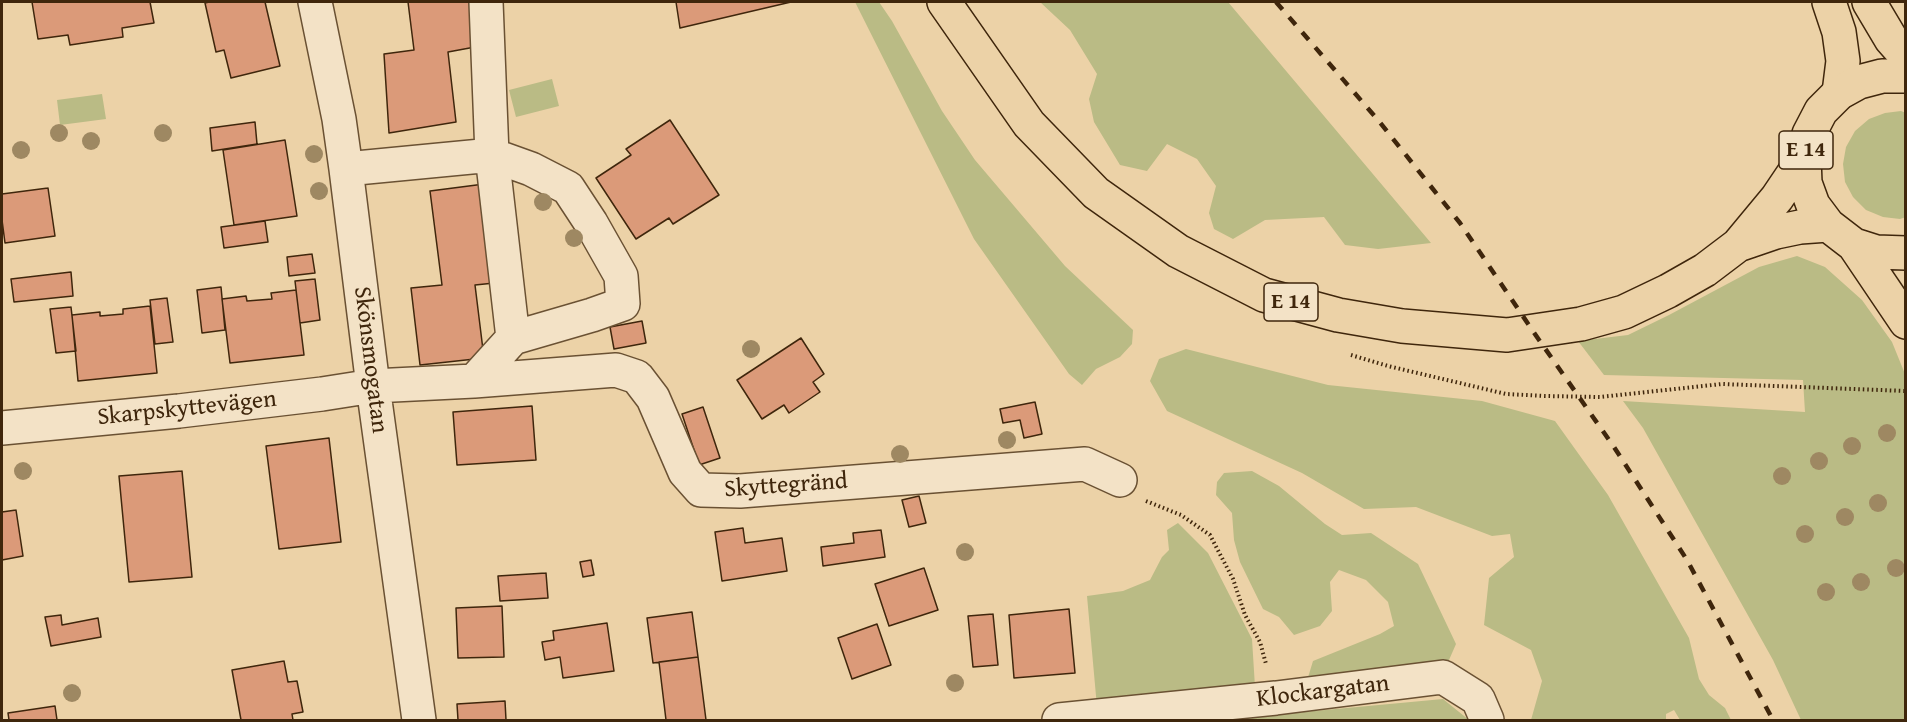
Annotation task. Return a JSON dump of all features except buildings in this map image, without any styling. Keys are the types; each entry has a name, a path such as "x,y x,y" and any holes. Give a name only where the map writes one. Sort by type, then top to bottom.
{"main road":[{"name":"E 14","path":"944,2 1029,123 1096,193 1178,251 1264,295 1338,315 1402,326 1507,335 1581,324 1623,312 1668,291 1705,270 1738,245 1777,198 1804,158"},
{"path":"1828,2 1839,32 1843,61 1839,93"},
{"path":"1869,2 1891,39 1905,56"},
{"name":"E 14","path":"1905,76 1882,76 1859,82 1839,93 1821,111 1809,134 1804,158 1805,183 1814,206 1828,225 1854,245 1905,322"},
{"name":"E 14","path":"1738,245 1776,232 1828,225"},
{"name":"E 14","path":"1854,245 1876,252 1905,253"}],"street":[{"name":"Skönsmogatan","path":"315,2 339,119 419,720"},
{"path":"486,2 492,155 513,338"},
{"path":"346,169 492,155 531,169 568,188 621,276 623,304 513,338 474,381"},
{"name":"Skyttegränd","path":"373,386 616,370 637,378 653,398 684,472 701,490 740,491 1084,464 1120,480"},
{"name":"Skarpskyttevägen","path":"2,428 322,394 373,386"},
{"name":"Klockargatan","path":"1059,720 1276,699 1443,677 1478,699 1487,720"}],"path":[{"path":"1342,352 1388,366 1506,394 1599,397 1722,384 1905,391"},
{"path":"1120,480 1141,499 1181,515 1210,535 1233,579 1245,615 1260,642 1276,699"}],"green space":[{"path":"855,2 879,2 942,111 975,160 1065,266 1133,330 1132,344 1120,357 1096,369 1082,385 1069,374 974,239"},
{"path":"1040,2 1228,2 1431,243 1378,249 1345,245 1324,217 1265,220 1233,239 1214,229 1209,213 1216,186 1197,159 1167,144 1147,171 1120,165 1094,122 1089,99 1097,74 1070,30"},
{"path":"552,79 559,106 516,117 509,90"},
{"path":"102,94 106,119 60,125 57,100"},
{"path":"1901,111 1906,113 1906,217 1900,219 1883,217 1866,210 1853,197 1845,182 1843,164 1846,147 1855,131 1869,119 1885,113"},
{"path":"1797,256 1825,267 1862,300 1892,342 1905,374 1905,720 1801,720 1773,660 1643,428 1623,401 1805,412 1803,380 1604,375 1578,341 1628,335 1759,267"},
{"path":"1186,349 1328,385 1482,401 1555,421 1608,495 1689,638 1699,679 1709,695 1725,708 1731,720 1680,720 1674,710 1666,714 1666,720 1531,720 1542,681 1531,650 1484,625 1489,578 1514,557 1510,534 1492,536 1416,507 1364,509 1302,473 1167,411 1150,381 1159,359"},
{"path":"1252,471 1279,486 1342,535 1371,533 1418,564 1456,644 1449,660 1409,672 1306,684 1313,661 1394,626 1388,602 1366,580 1339,570 1330,582 1332,611 1320,626 1294,635 1279,617 1263,609 1240,562 1234,540 1232,513 1216,495 1217,482 1224,473"},
{"path":"1178,523 1208,553 1252,639 1255,687 1097,707 1087,596 1123,591 1150,580 1162,557 1169,550 1167,530"},
{"path":"1443,699 1469,720 1218,720"}],"railway":[{"path":"1276,2 1378,120 1460,223 1614,447 1687,560 1773,720"}]}
